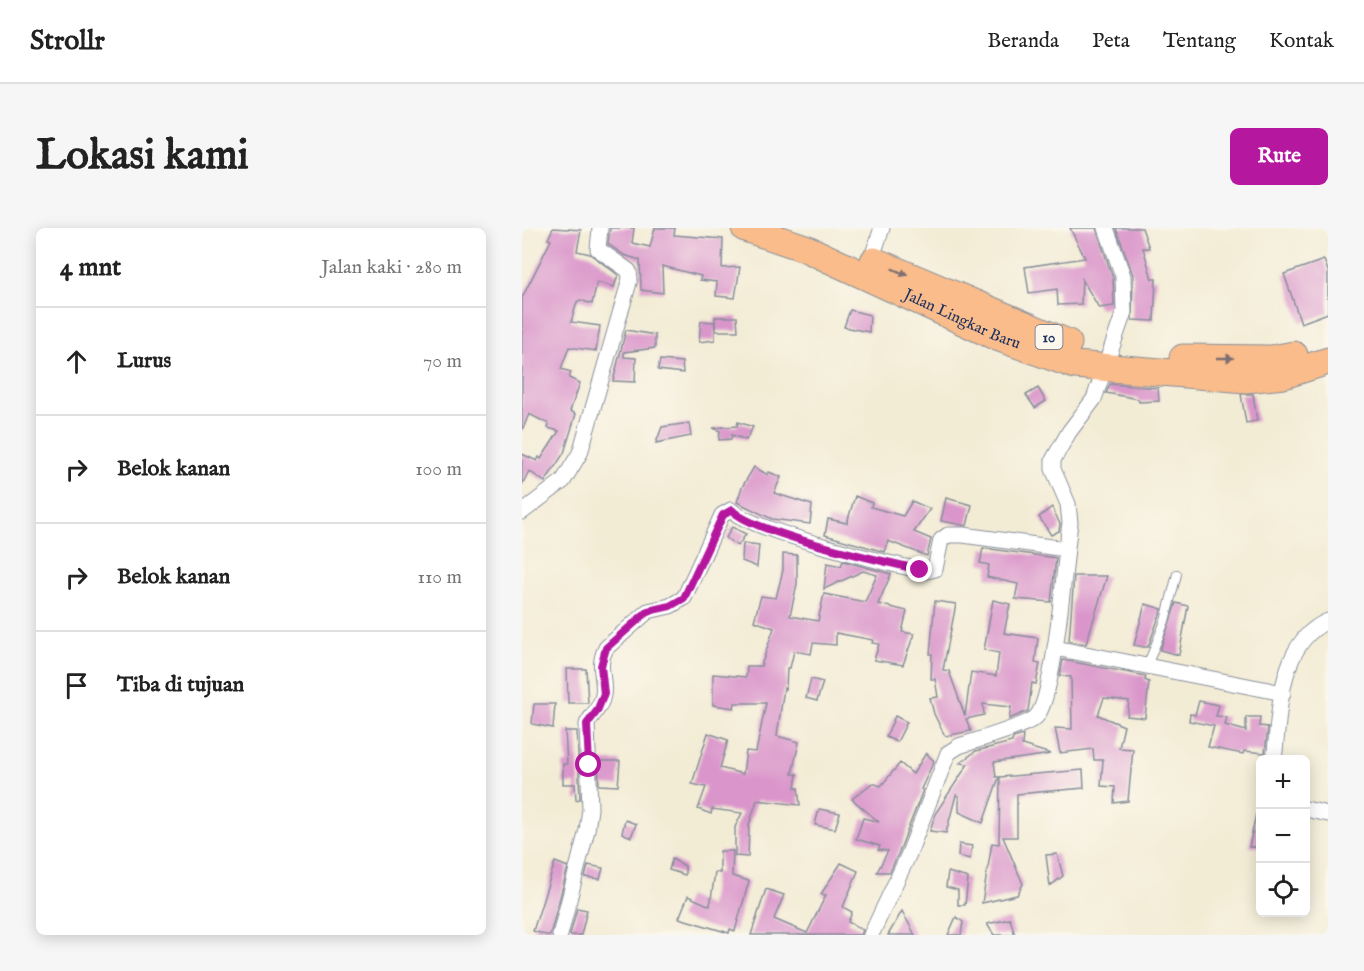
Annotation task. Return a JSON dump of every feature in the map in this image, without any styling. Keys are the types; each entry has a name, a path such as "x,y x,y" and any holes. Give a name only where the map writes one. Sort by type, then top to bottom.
{"highway":[{"name":"Jalan Lingkar Baru","path":"745,228 805,248 997,337 1074,365 1107,361 1272,359 1299,354 1328,342"},
{"name":"Jalan Lingkar Baru","path":"786,228 989,309 1040,334 1091,350 1107,361 1246,379 1284,375 1328,361"}],"street":[{"path":"522,512 563,481 580,453 630,279 629,271 598,249 600,228"},
{"path":"871,260 882,228"},
{"path":"871,935 908,856 945,756 959,746 1036,717 1042,708 1055,648 1070,523 1068,504 1053,469 1053,460 1069,432 1094,399 1120,329 1125,296 1123,276 1106,228"},
{"path":"560,935 587,830 590,809 587,724 597,711 604,694 601,677 603,655 606,648 648,611 670,606 684,598 723,515 732,510 746,521 812,542 927,571 935,569 941,540 948,535 1066,549"},
{"path":"1274,755 1282,693 1299,641 1328,621"},
{"path":"1055,648 1282,693"},
{"path":"1310,810 1328,814"}],"lane":[{"path":"1147,666 1165,621 1177,574"}],"building":[{"path":"553,228 581,230 577,251 590,254 618,275 614,287 597,282 592,304 580,300 577,302 571,322 600,326 596,351 569,347 561,369 571,372 569,378 580,383 570,411 576,414 564,453 545,482 529,471 522,485 522,454 537,461 539,457 541,459 559,431 548,428 549,424 529,414 522,431 522,298 551,240 548,239"},
{"path":"610,228 634,228 632,243 650,247 655,228 675,228 674,235 723,239 722,268 740,267 735,298 716,296 717,282 700,280 701,276 662,266 663,293 641,290 640,260 624,255 608,244"},
{"path":"1070,228 1096,228 1113,278 1114,306 1099,308 1082,279 1081,304 1058,305 1057,289 1029,293 1025,267 1085,258"},
{"path":"1116,228 1142,228 1149,248 1143,248 1152,279 1156,279 1154,321 1132,320 1133,275"},
{"path":"1324,260 1328,271 1328,313 1301,323 1284,274"},
{"path":"850,310 870,315 869,332 844,327"},
{"path":"715,317 737,317 738,331 715,331"},
{"path":"701,321 715,322 715,340 699,342"},
{"path":"626,330 655,335 655,348 624,352 624,357 636,358 635,382 613,381"},
{"path":"660,360 682,362 683,373 658,370"},
{"path":"1110,384 1158,388 1159,401 1139,402 1138,399 1106,393"},
{"path":"1038,388 1046,401 1035,408 1026,395"},
{"path":"1241,394 1253,394 1257,421 1246,423"},
{"path":"738,422 753,427 746,440 732,435 731,439 719,440 720,431 713,428 737,426"},
{"path":"689,423 691,436 656,443 662,427"},
{"path":"754,467 768,475 769,472 781,477 774,493 812,505 810,524 772,519 737,502 742,487"},
{"path":"855,496 872,503 871,507 903,516 912,501 930,509 914,532 931,539 927,556 888,541 885,552 825,535 828,519 847,523"},
{"path":"946,498 972,505 967,526 941,521"},
{"path":"1052,507 1060,524 1059,531 1051,535 1039,517"},
{"path":"732,527 746,534 738,546 726,538"},
{"path":"743,543 759,545 757,567 742,561"},
{"path":"983,548 1056,558 1051,602 1015,599 1018,584 987,577 989,565 980,563"},
{"path":"783,554 797,555 797,584 790,616 818,621 824,594 865,602 877,575 863,571 824,589 827,563 841,566 843,561 891,574 878,604 907,611 902,632 914,634 903,665 874,660 879,644 872,643 873,640 836,633 836,645 813,643 811,654 794,651 790,668 787,668 786,689 784,688 777,736 799,742 792,774 797,774 795,788 798,788 800,805 757,800 749,825 748,857 735,856 735,827 742,813 712,809 711,814 698,809 706,787 692,784 708,733 728,740 720,768 743,774 746,751 756,752 766,703 735,703 734,708 713,705 713,674 746,677 747,666 761,666 774,628 754,621 761,596 776,598 783,570"},
{"path":"1074,576 1107,576 1086,644 1069,641"},
{"path":"993,600 1010,604 1004,633 1038,638 1035,663 1040,664 1036,684 1032,683 1028,711 1009,719 1011,707 983,704 984,715 966,719 971,731 945,736 934,714 930,698 938,697 935,679 931,679 932,654 930,654 935,601 956,604 943,670 949,671 965,716 971,672 996,676 999,653 984,650"},
{"path":"1176,603 1188,606 1179,655 1160,650"},
{"path":"1145,604 1162,609 1148,647 1134,645"},
{"path":"1063,660 1146,676 1145,680 1149,682 1145,718 1127,716 1129,701 1104,698 1098,715 1124,726 1119,748 1133,749 1128,801 1114,803 1115,787 1101,786 1103,760 1094,760 1093,749 1060,753 1055,728 1072,729 1071,677 1060,676"},
{"path":"567,669 586,669 588,703 568,703"},
{"path":"811,679 823,682 817,701 806,698"},
{"path":"1199,701 1219,705 1216,716 1227,717 1225,725 1246,731 1246,717 1260,717 1259,726 1268,727 1265,753 1244,751 1243,754 1208,747 1214,726 1189,721 1190,714 1195,715"},
{"path":"534,704 555,704 553,728 532,724"},
{"path":"895,716 907,722 897,742 886,737"},
{"path":"565,731 577,731 580,799 576,800 575,784 563,784 563,764 567,764"},
{"path":"1023,735 1022,745 1051,754 994,762 996,777 999,777 983,823 959,812 959,796 956,795 946,833 930,831 935,814 968,764 960,763 976,751 1012,742 1013,738"},
{"path":"926,753 934,761 921,789 923,790 899,852 890,872 877,872 888,851 878,850 880,846 856,839 863,818 879,822 852,799 872,783 881,786 900,763 913,774"},
{"path":"598,761 620,761 618,786 599,785"},
{"path":"1083,770 1084,788 1017,794 1017,837 1003,837 1023,884 1017,895 982,903 992,843 999,844 1000,777"},
{"path":"819,809 840,813 835,829 815,825"},
{"path":"1256,814 1256,847 1249,847"},
{"path":"625,820 636,824 631,837 622,833"},
{"path":"959,844 972,846 970,859 958,856"},
{"path":"720,851 733,851 732,876 749,881 735,931 730,929 729,933 679,918 688,896 710,906 715,872 720,873"},
{"path":"1057,854 1063,876 1050,886 1046,855"},
{"path":"672,859 685,866 685,875 669,870"},
{"path":"555,862 568,867 550,935 546,935 533,931"},
{"path":"841,863 858,871 843,907 852,912 848,922 863,930 861,935 751,935 766,889 784,895 774,919 807,933 826,895 821,894"},
{"path":"588,865 603,868 600,879 585,877"},
{"path":"948,872 968,878 965,905 958,905 958,890 946,887"},
{"path":"577,908 587,910 581,935 570,935"},
{"path":"902,911 915,935 888,935"},
{"path":"956,917 963,922 961,935 948,935"},
{"path":"1010,919 1015,935 994,935 987,924"}],"route":[{"path":"589,765 587,724 597,711 604,694 601,666 606,648 648,611 670,606 684,598 723,515 732,510 746,521 812,542 920,570"}]}
